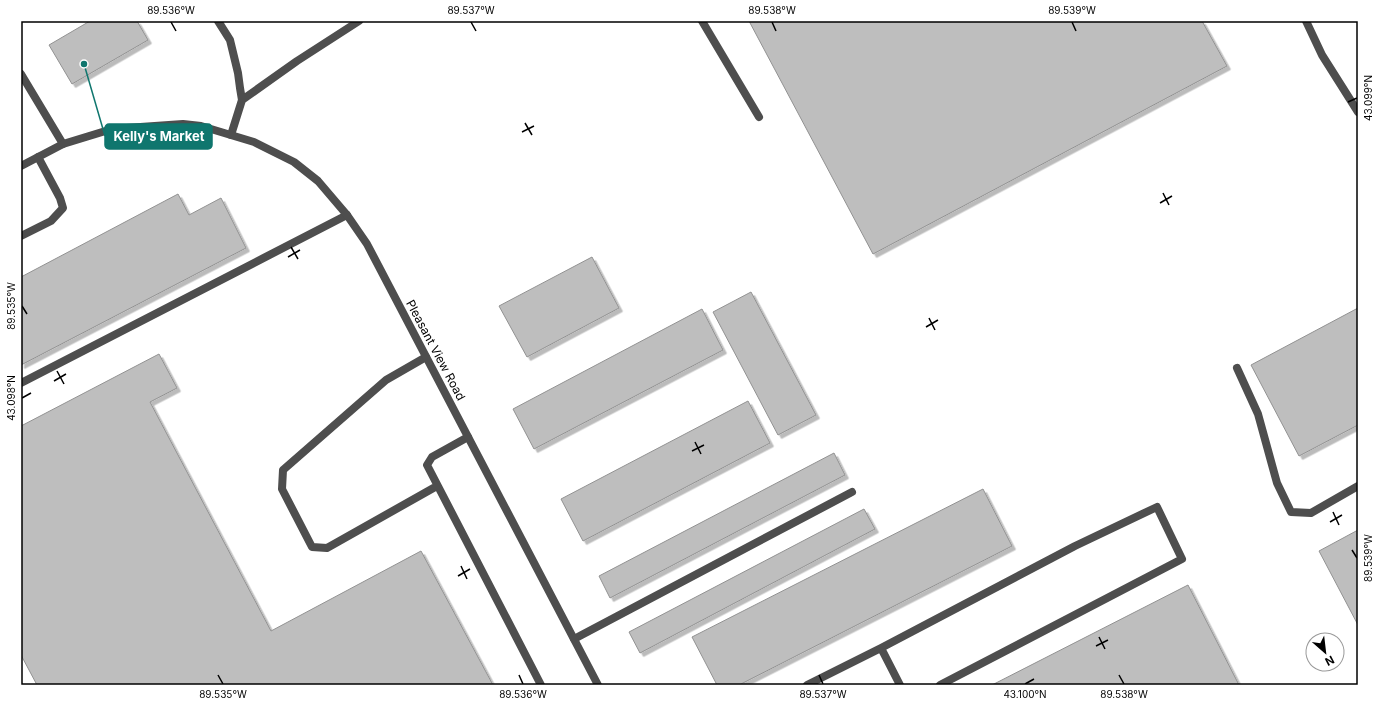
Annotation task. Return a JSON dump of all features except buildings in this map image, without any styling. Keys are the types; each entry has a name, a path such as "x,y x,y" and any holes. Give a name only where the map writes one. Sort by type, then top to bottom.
{"street":[{"path":"218,21 230,40 238,73 242,100 232,135"},
{"path":"242,100 297,61 359,21"},
{"path":"702,21 759,116"},
{"path":"1306,21 1322,55 1358,112"},
{"path":"21,74 62,144"},
{"name":"Pleasant View Road","path":"21,166 62,144 112,129 183,124 201,126 254,142 294,162 318,181 347,215 367,244 598,685"},
{"path":"21,236 51,221 63,208 60,198 38,157"},
{"path":"21,383 347,215"},
{"path":"426,357 386,380 283,470 282,489 312,547 327,548 437,486"},
{"path":"1237,368 1258,414 1277,483 1290,512 1310,513 1358,486"},
{"path":"468,436 432,457 427,466 541,685"},
{"path":"574,639 852,492"},
{"path":"807,685 881,648 1075,546 1157,507 1182,559 940,685"},
{"path":"881,648 900,685"}],"place":[{"name":"Kelly's Market","path":"84,64"}]}
